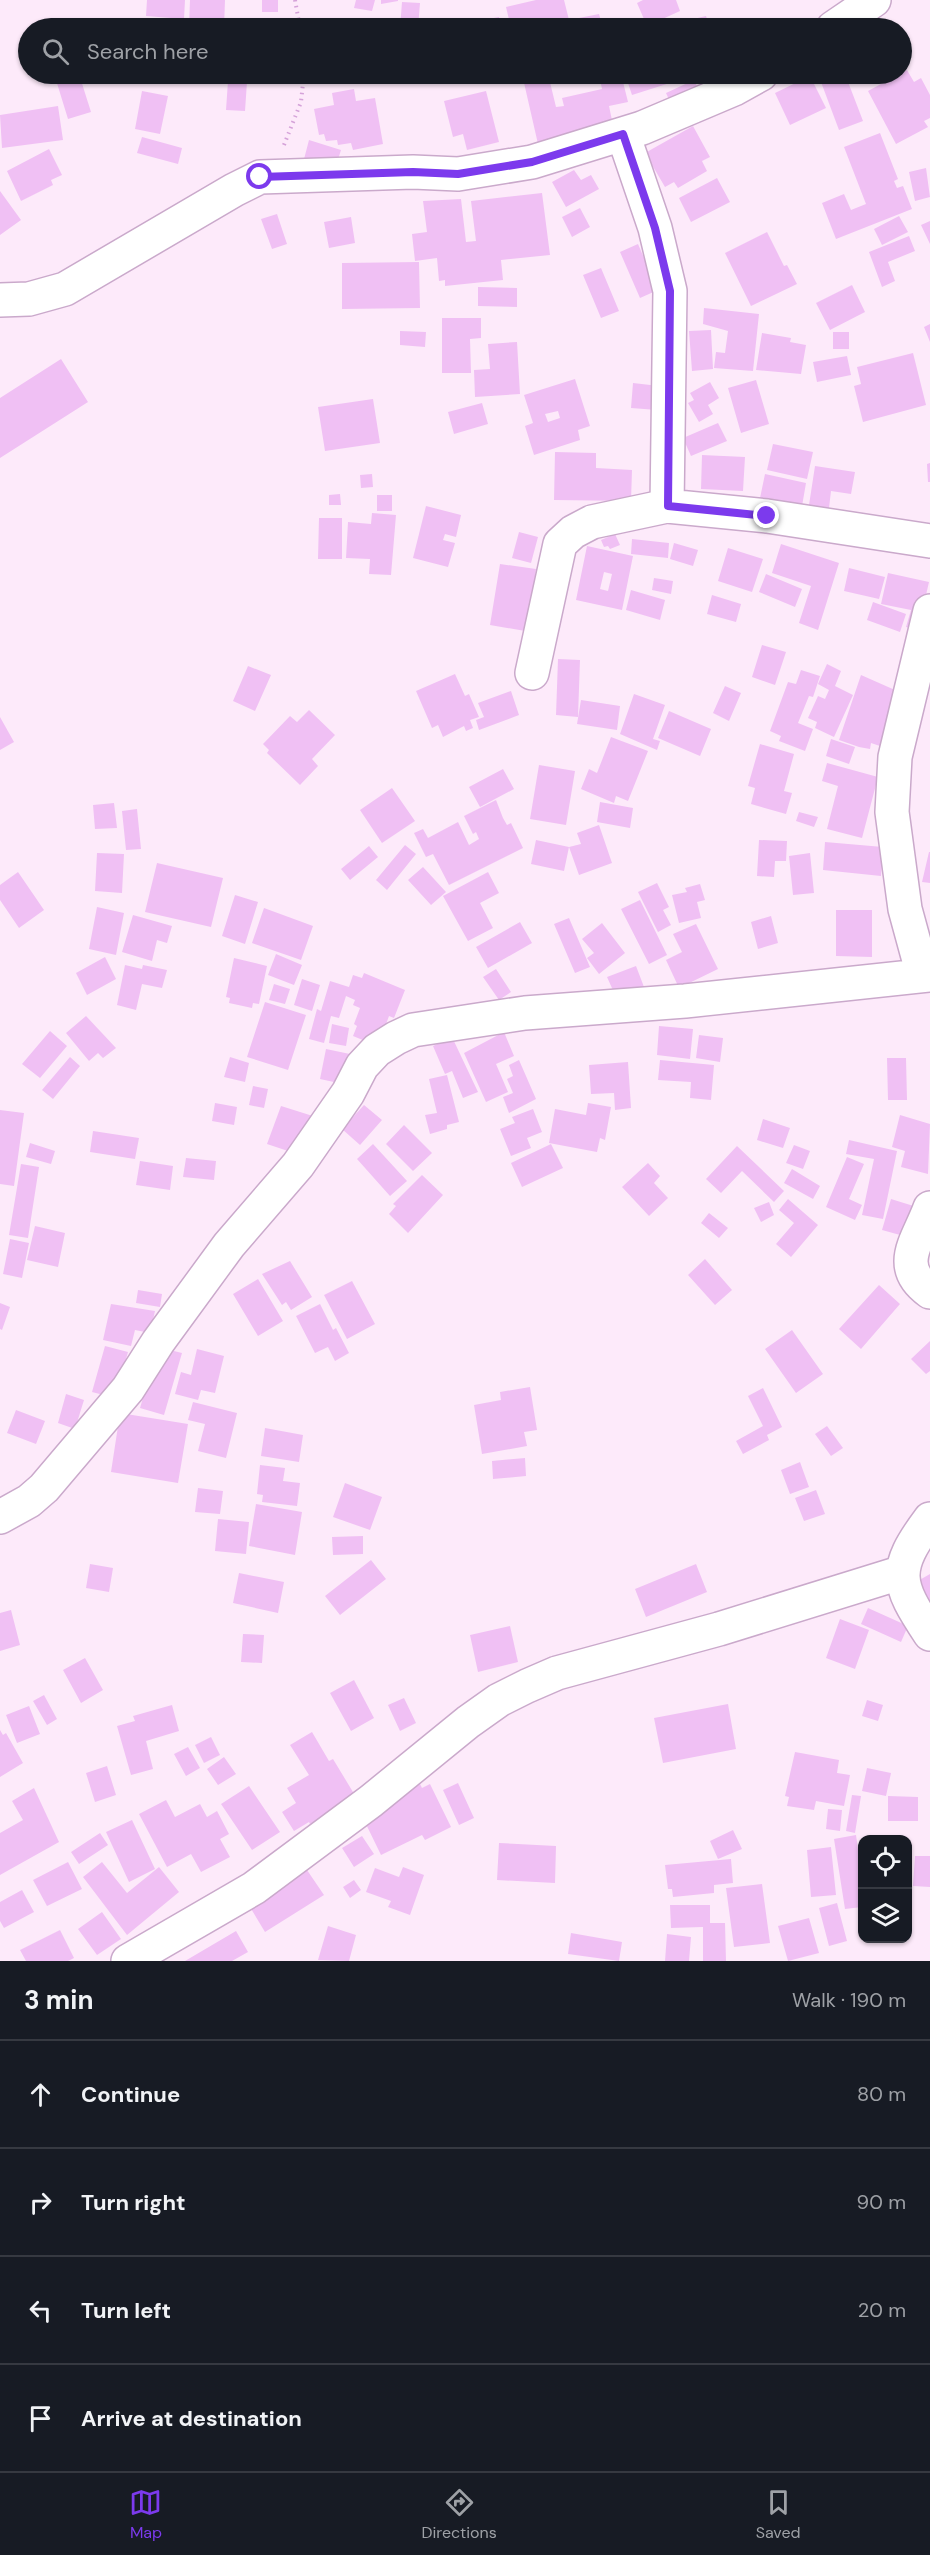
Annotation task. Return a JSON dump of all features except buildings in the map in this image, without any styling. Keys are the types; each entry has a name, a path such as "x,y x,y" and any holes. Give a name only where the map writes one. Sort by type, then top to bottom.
{"street":[{"path":"848,18 874,0"},
{"path":"0,300 29,299 64,289 260,177 413,172 458,174 532,162 623,134 743,84"},
{"path":"623,134 655,228 670,291 668,506"},
{"path":"532,673 560,544 573,532 592,522 668,506 767,516 930,541"},
{"path":"0,1517 29,1501 44,1488 121,1397 229,1245 298,1165 348,1092 362,1066 377,1050 396,1038 413,1030 525,1013 685,1001 927,975 904,909 892,812 895,757 930,611"},
{"path":"930,1208 910,1255 911,1270 918,1284 930,1292"},
{"path":"930,1519 909,1547 903,1572 903,1591 930,1634"},
{"path":"128,1961 254,1888 371,1801 468,1722 500,1700 527,1686 557,1673 719,1629 903,1572"}],"path":[{"path":"296,0 299,18"},
{"path":"260,177 288,141 302,102 303,84"}],"route":[{"path":"260,177 413,172 458,174 532,162 623,134 655,228 670,291 668,506 767,516"}]}
